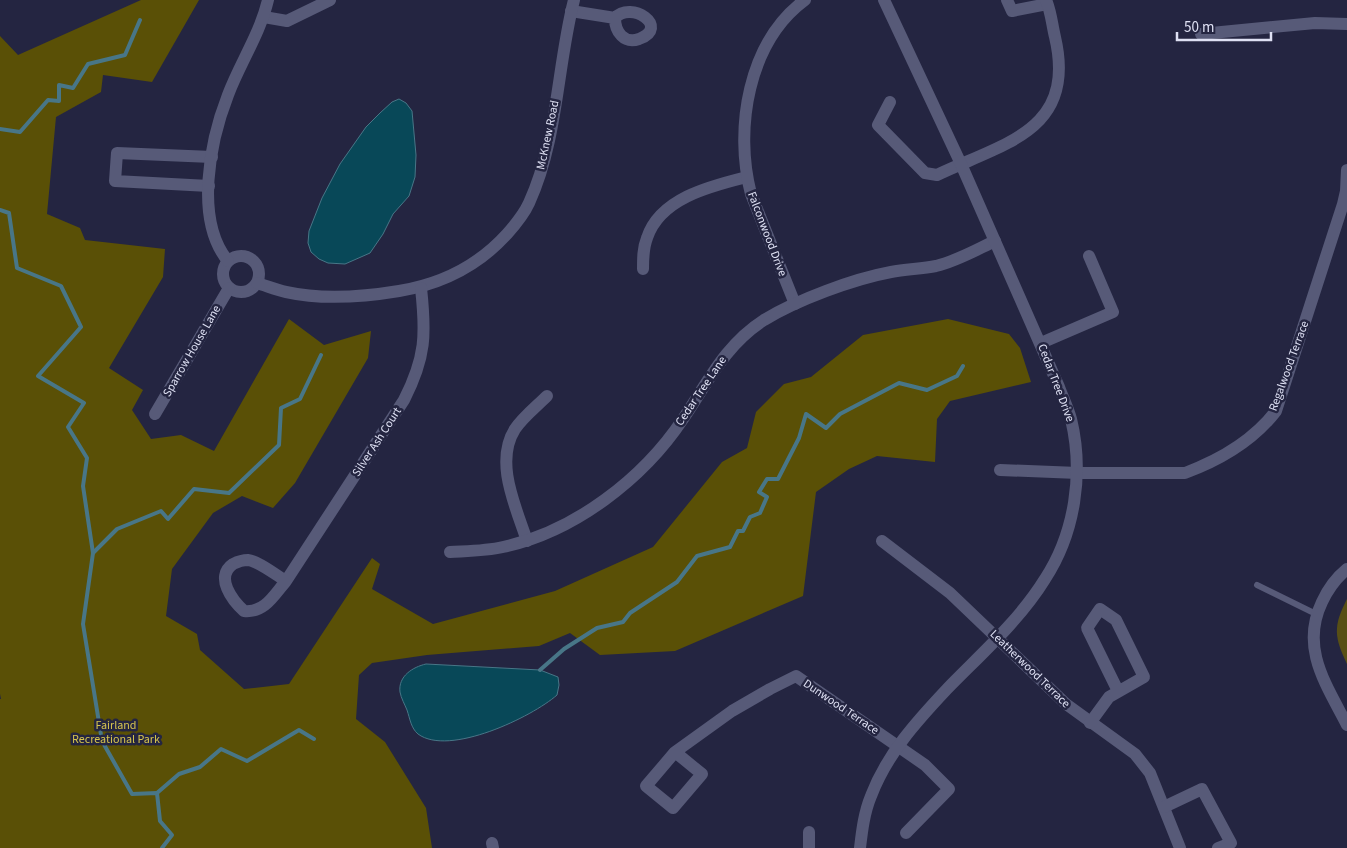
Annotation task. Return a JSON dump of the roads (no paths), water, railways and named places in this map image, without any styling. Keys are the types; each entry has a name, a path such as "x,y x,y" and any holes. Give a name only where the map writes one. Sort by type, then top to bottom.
{"street":[{"path":"228,261 214,238 207,207 212,157 219,121 228,94 264,17 268,0"},
{"path":"264,17 287,21 330,0"},
{"name":"Falconwood Drive","path":"795,304 751,194 746,177 744,146 745,124 754,74 761,54 787,16 805,0"},
{"name":"Cedar Tree Drive","path":"860,848 862,825 870,797 897,746 916,722 1031,599 1045,580 1059,555 1072,512 1078,473 1071,418 1041,343 884,0"},
{"path":"890,102 878,125 925,173 937,175 1014,141 1030,130 1042,119 1051,104 1057,88 1060,57 1046,2 1012,11 1007,0"},
{"path":"573,6 614,18"},
{"name":"McKnew Road","path":"257,283 285,292 311,296 379,295 421,288 441,281 464,270 485,256 515,225 528,205 538,181 546,156 573,6"},
{"path":"1200,34 1315,24 1347,24"},
{"path":"208,186 115,182 117,153 212,157"},
{"name":"Regalwood Terrace","path":"1000,470 1078,473 1185,473 1248,441 1276,411 1344,204 1347,170"},
{"path":"643,269 643,251 647,236 654,223 665,212 696,192 746,177"},
{"name":"Cedar Tree Lane","path":"450,552 503,547 570,522 592,509 643,466 666,441 683,420 714,369 726,354 764,320 795,304 871,276 936,266 995,242"},
{"path":"236,256 250,258 258,267 260,276 257,283 252,289 244,292 237,292 228,288 223,276 228,261 236,256"},
{"path":"1041,343 1113,312 1089,256"},
{"name":"Sparrow House Lane","path":"155,414 228,288"},
{"name":"Silver Ash Court","path":"286,581 246,560 232,565 227,570 225,578 230,595 244,611 264,607 286,581 404,400 413,383 420,363 423,344 424,322 421,288"},
{"path":"526,540 509,484 506,467 507,452 510,439 516,428 547,396"},
{"name":"Leatherwood Terrace","path":"882,541 950,593 1066,704 1135,754 1144,763 1150,773 1180,848"},
{"path":"1347,569 1334,581 1326,592 1316,614 1312,642 1320,672 1347,725"},
{"path":"1090,723 1109,697 1144,677 1116,620 1100,609 1087,628 1118,691"},
{"name":"Dunwood Terrace","path":"675,752 702,774 673,808 646,786 675,752 732,711 796,676 925,765 949,789 906,833"},
{"path":"1164,807 1202,788 1232,843 1218,848"},
{"path":"809,832 809,848"}],"lane":[{"path":"1257,585 1316,614"}],"water":[{"path":"399,99 406,103 412,111 416,155 415,177 409,196 393,214 383,234 370,253 345,264 328,263 319,259 311,252 308,243 309,231 322,198 340,164 366,127 392,102"},
{"path":"426,664 540,670 558,677 559,685 557,695 529,714 510,723 469,738 449,741 432,740 418,734 414,729 400,692 401,681 407,673 416,667"}],"waterway":[{"path":"0,129 20,132 48,100 59,101 59,85 73,88 88,64 125,55 140,20"},
{"path":"0,210 9,213 17,268 61,286 81,327 38,376 84,403 68,427 87,458 83,486 93,553 83,624 102,741 132,794 157,793 160,821 172,835 162,848"},
{"path":"93,553 117,529 161,511 168,519 194,489 229,493 279,445 281,408 300,399 321,355"},
{"path":"540,670 564,649 597,628 623,622 630,613 677,582 697,556 730,547 738,531 743,531 750,517 760,513 767,497 759,492 767,479 778,479 799,438 806,414 826,428 840,414 899,383 927,390 957,376 963,366"},
{"path":"157,793 179,774 200,767 221,749 247,761 299,730 314,739"}],"park label":[{"name":"Fairland Recreational Park","path":"116,732"}]}
